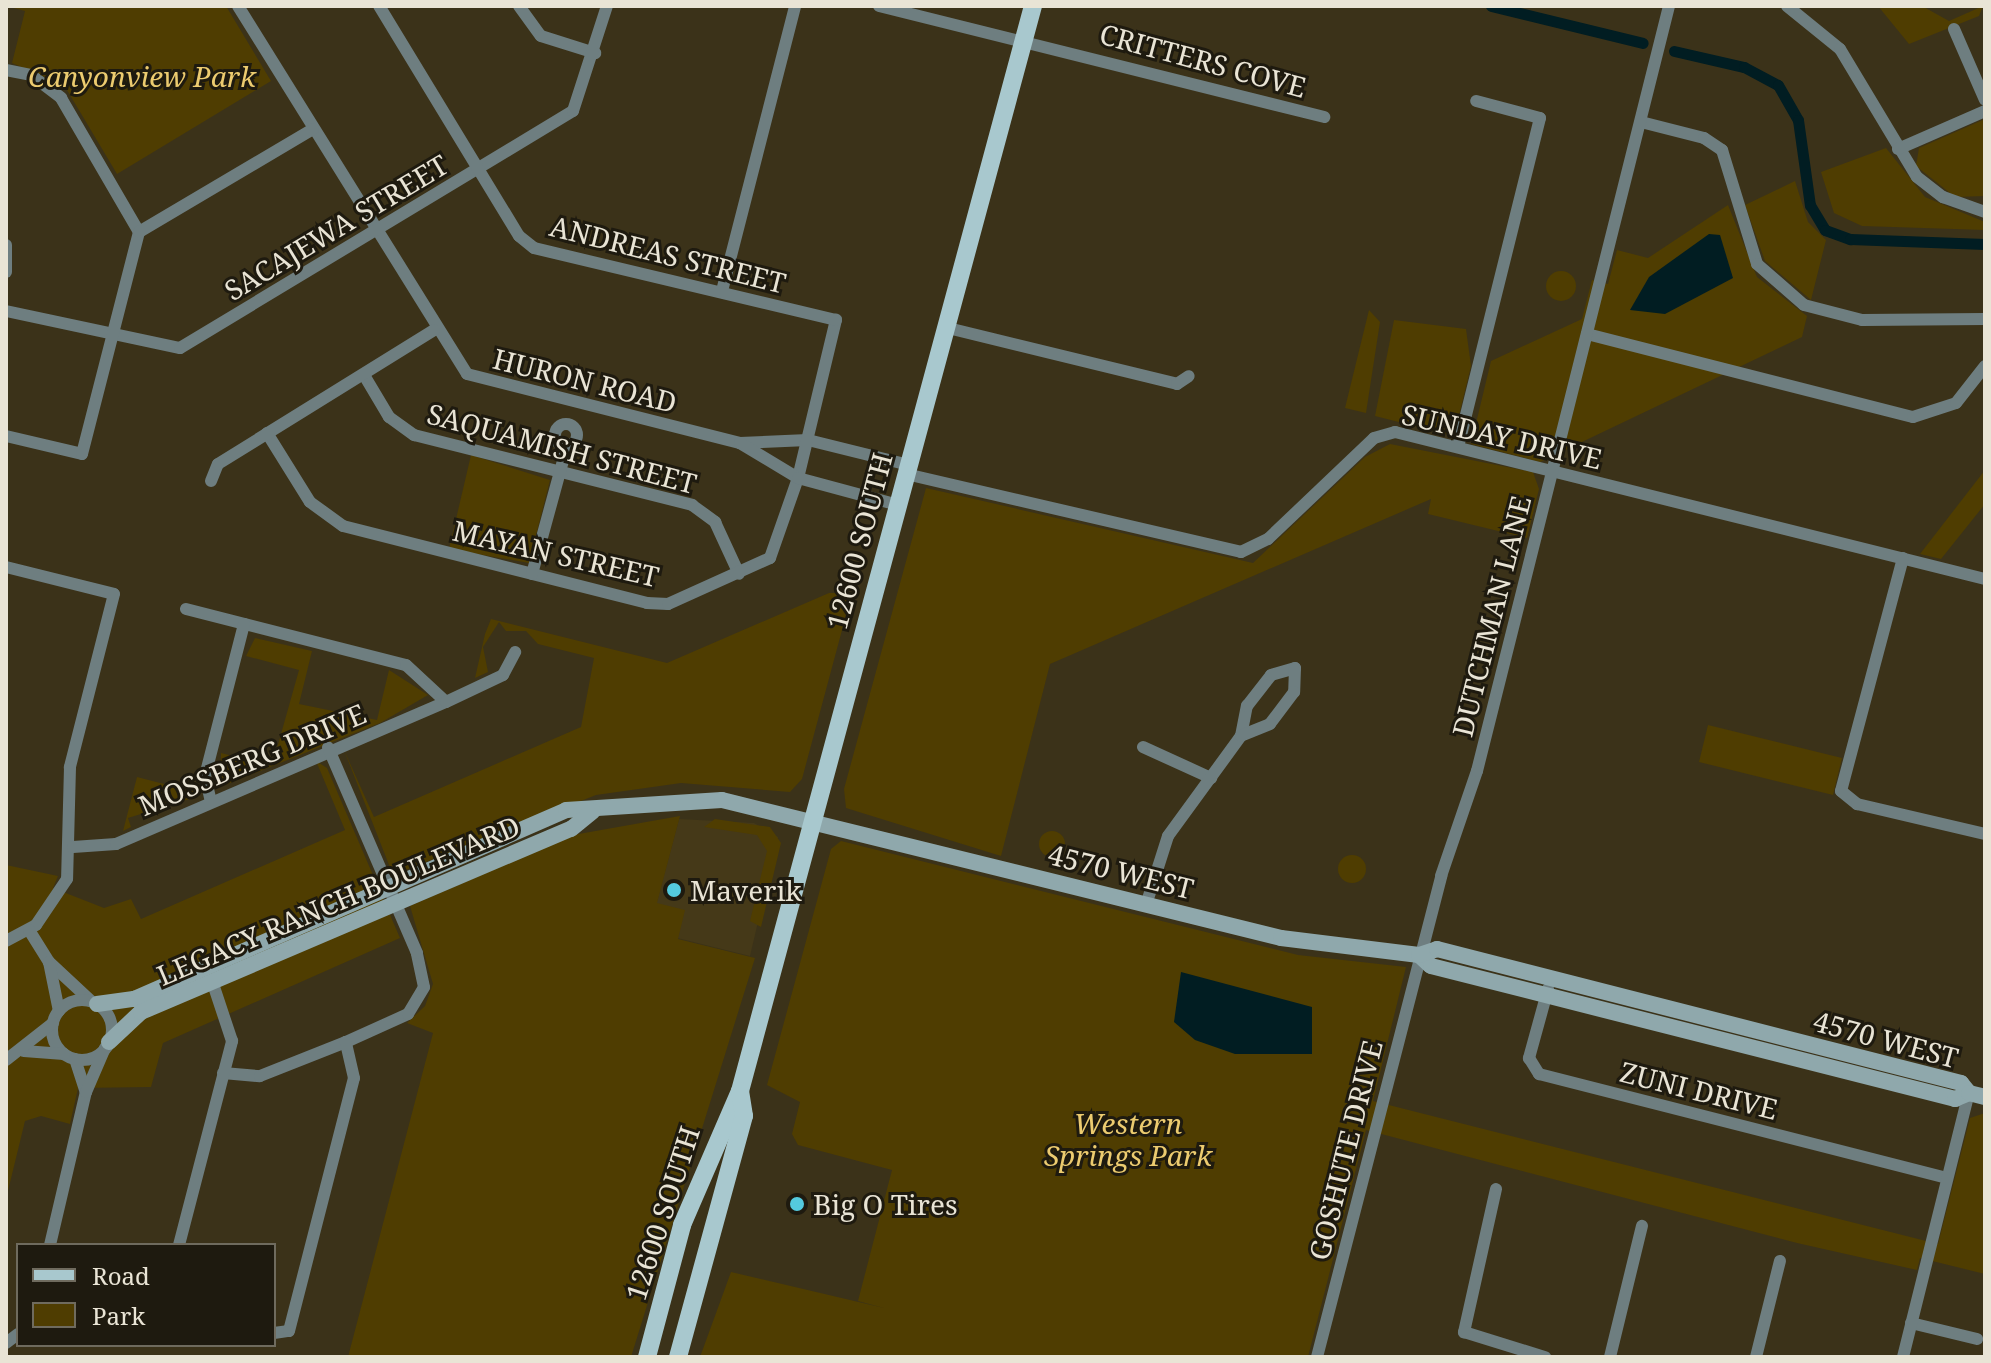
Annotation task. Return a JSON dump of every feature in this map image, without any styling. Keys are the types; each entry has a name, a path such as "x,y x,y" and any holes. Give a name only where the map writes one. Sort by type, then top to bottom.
{"main road":[{"name":"12600 SOUTH","path":"647,1357 682,1225 740,1091 1033,6"},
{"name":"LEGACY RANCH BOULEVARD","path":"107,1045 141,1012 393,895 566,810 593,811 722,800 814,819"},
{"name":"4570 WEST","path":"814,819 1281,938 1419,955 1437,949 1961,1083 1977,1095"},
{"name":"LEGACY RANCH BOULEVARD","path":"95,1003 134,999 393,895"},
{"name":"4570 WEST","path":"1419,955 1431,966 1955,1099 1977,1095"},
{"name":"12600 SOUTH","path":"678,1357 744,1116 740,1091"}],"street":[{"name":"HURON ROAD","path":"238,6 434,330 467,374 573,404 740,443 808,440 908,469"},
{"name":"ANDREAS STREET","path":"379,6 477,169 534,248 836,320"},
{"path":"519,6 541,36 595,53"},
{"name":"SACAJEWA STREET","path":"6,311 111,338 180,348 573,111 595,53 607,6"},
{"path":"722,291 795,6"},
{"name":"CRITTERS COVE","path":"879,6 1324,117"},
{"name":"DUTCHMAN LANE","path":"1419,955 1477,771 1669,6"},
{"path":"1787,6 1833,40 1898,149 1933,191 1985,212"},
{"path":"1954,29 1985,100"},
{"path":"6,70 31,75 61,98 139,232"},
{"path":"1458,447 1540,118 1476,101"},
{"path":"1898,149 1985,111"},
{"path":"1641,122 1722,150 1757,264 1804,305 1862,320 1985,319"},
{"path":"6,436 82,454 139,232 313,129"},
{"path":"6,245 6,272"},
{"name":"MAYAN STREET","path":"267,433 310,502 343,526 532,574 668,604 739,574 777,549 808,440 836,320"},
{"path":"948,328 1177,384 1189,376"},
{"path":"211,481 218,464 434,330"},
{"path":"1587,334 1913,417 1956,403 1985,366"},
{"name":"SAQUAMISH STREET","path":"364,375 389,417 414,435 705,512 739,574"},
{"path":"532,574 563,445 577,436 569,424 573,404"},
{"name":"SUNDAY DRIVE","path":"908,469 1241,552 1268,539 1379,434 1458,447 1985,579"},
{"name":"HURON ROAD","path":"740,443 798,478 898,505"},
{"path":"1903,558 1841,791 1857,804 1985,834"},
{"path":"6,567 114,594 70,767 73,847 62,893 29,930 6,941"},
{"path":"186,609 406,665 446,702"},
{"path":"211,802 207,767 244,624"},
{"name":"MOSSBERG DRIVE","path":"73,847 116,844 328,747 446,702 503,675 515,652"},
{"path":"1146,905 1168,836 1241,736 1247,706 1271,675 1295,668 1294,692 1270,724 1241,736"},
{"path":"223,1073 260,1076 408,1014 419,1001 424,973 328,747"},
{"path":"1143,747 1211,778"},
{"path":"29,930 49,962 109,1017 107,1045 86,1092 50,1243"},
{"name":"GOSHUTE DRIVE","path":"1317,1357 1419,955"},
{"path":"49,962 56,1016 86,1092"},
{"name":"ZUNI DRIVE","path":"1550,978 1529,1058 1539,1074 1947,1178"},
{"path":"180,1243 223,1073 230,1024 212,981"},
{"path":"6,1060 24,1051 56,1016 95,1003"},
{"path":"276,1333 289,1331 354,1078 346,1042"},
{"path":"24,1051 70,1056 107,1045"},
{"path":"1903,1357 1947,1178 1977,1095"},
{"path":"1496,1189 1464,1332 1545,1357"},
{"path":"1610,1357 1642,1226"},
{"path":"1756,1357 1780,1261"},
{"path":"1911,1323 1977,1339"}],"shaded area":[{"path":"679,819 754,823 778,837 750,956 649,931"}],"green space":[{"name":"Canyonview Park","path":"6,6 226,6 271,81 117,174 64,85 12,63 25,11"},
{"path":"1878,6 1922,6 1949,21 1983,6 1979,16 1909,44"},
{"path":"1985,119 1985,196 1955,197 1916,166 1919,148"},
{"path":"1886,148 1925,197 1985,222 1985,230 1862,226 1834,213 1821,172"},
{"path":"1795,181 1808,222 1826,240 1811,300 1765,261 1745,205"},
{"path":"1728,205 1757,277 1807,316 1802,337 1540,462 1471,444 1491,361 1582,319 1592,280 1608,284 1617,250 1648,258"},
{"path":"1561,271 1567,272 1575,280 1575,292 1567,300 1561,301 1555,300 1547,292 1546,286 1547,280 1555,272"},
{"path":"1369,310 1380,322 1366,413 1345,408"},
{"path":"1394,320 1466,329 1471,366 1454,436 1375,416"},
{"path":"1390,444 1533,472 1539,489 1527,538 1428,514 1431,499 1050,664 1001,856 846,808 844,789 926,488 1253,563 1365,457"},
{"path":"471,455 550,480 529,563 449,549"},
{"path":"1985,470 1985,504 1941,559 1920,554"},
{"path":"829,593 852,593 802,779 790,792 681,783 596,795 403,871 391,870 344,750 374,817 581,727 594,658 538,644 526,631 506,631 499,622 483,647 488,672 475,678 485,634 491,619 667,663"},
{"path":"255,638 312,651 299,704 377,720 389,670 428,695 380,723 220,787 221,753 272,766 299,670 246,656"},
{"path":"1708,725 1842,758 1833,795 1699,762"},
{"path":"316,761 327,768 400,938 163,1043 151,1087 78,1088 70,1124 41,1116 25,1121 6,1199 6,865 58,876 53,888 104,908 131,899 141,919 345,830"},
{"path":"137,777 199,793 199,796 128,818 131,827 123,831"},
{"path":"680,816 657,903 685,910 678,939 755,958 631,1357 348,1357 433,1033 407,1023 425,1006 433,984 410,906 573,835"},
{"path":"715,819 770,827 781,843 761,927 750,921 767,851 757,835 704,827"},
{"path":"1052,831 1061,835 1065,844 1061,853 1052,857 1043,853 1039,844 1043,835"},
{"name":"Western Springs Park","path":"841,841 1298,955 1406,967 1373,1101 1938,1244 1970,1118 1985,1113 1985,1274 1920,1258 1917,1270 1797,1243 1366,1130 1308,1357 700,1357 731,1272 884,1308 858,1301 892,1170 798,1145 792,1134 800,1102 767,1085 831,849"},
{"path":"1352,855 1362,859 1366,869 1362,879 1352,883 1342,879 1338,869 1342,859"}],"water":[{"path":"1709,234 1720,235 1733,278 1665,314 1630,310 1649,277"},
{"path":"1181,972 1312,1007 1312,1054 1235,1054 1195,1040 1174,1022"}],"waterway":[{"path":"1491,6 1643,43"},
{"path":"1674,51 1744,67 1778,85 1798,120 1810,205 1825,230 1850,239 1985,244"}],"place":[{"name":"Maverik","path":"674,890"},
{"name":"Big O Tires","path":"797,1204"}]}
